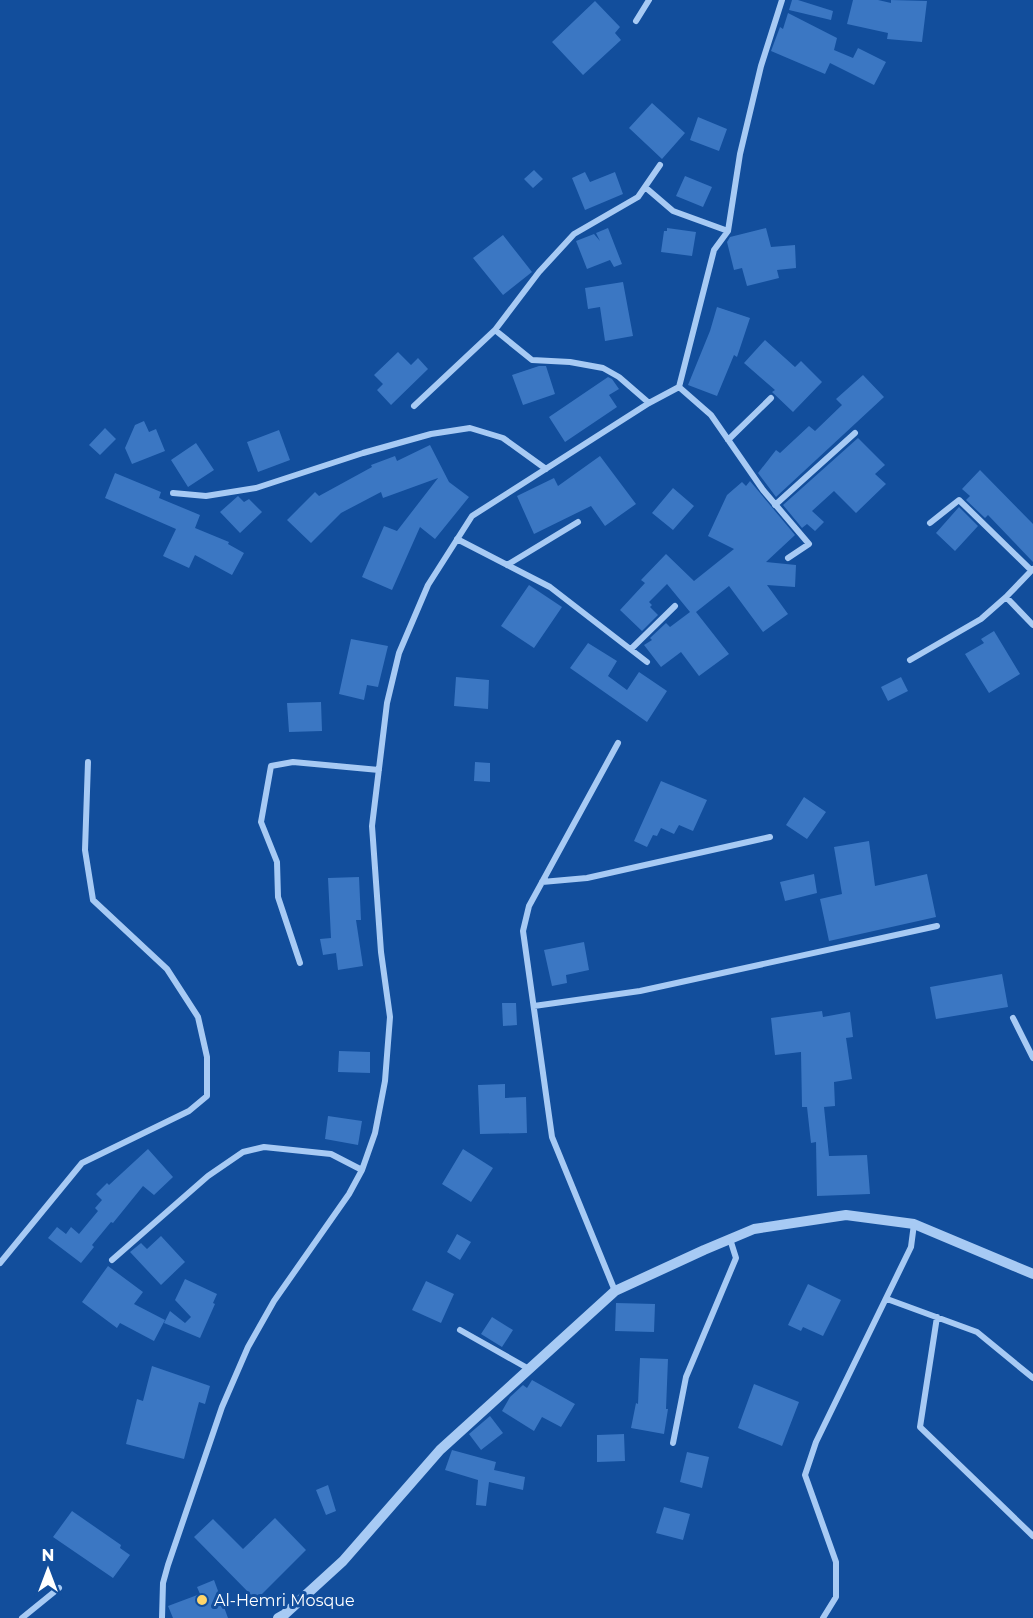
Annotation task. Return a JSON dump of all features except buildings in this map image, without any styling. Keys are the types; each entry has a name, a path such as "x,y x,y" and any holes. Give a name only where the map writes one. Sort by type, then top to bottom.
{"street":[{"path":"636,21 649,0"},
{"path":"162,1618 162,1594 168,1565 222,1407 248,1347 274,1301 349,1194 362,1170 375,1133 385,1081 390,1017 381,952 372,826 387,703 399,653 428,585 472,516 679,387 714,250 728,231 740,154 761,66 782,0"},
{"path":"414,406 495,330 539,273 574,234 638,197 660,165"},
{"path":"645,187 673,211 728,231"},
{"path":"495,330 532,360 570,362 603,368 619,377 649,404"},
{"path":"679,387 711,415 763,490 809,544 788,558"},
{"path":"728,440 771,398"},
{"path":"173,493 206,496 256,488 363,453 431,434 470,428 503,438 546,469"},
{"path":"775,505 855,433"},
{"path":"910,660 981,619 1032,570 959,500 930,523"},
{"path":"507,565 578,522"},
{"path":"457,539 550,587 647,662"},
{"path":"1006,597 1033,625"},
{"path":"631,650 675,606"},
{"path":"615,1291 552,1137 523,931 529,906 618,743"},
{"path":"0,1263 82,1163 189,1111 207,1096 207,1057 198,1017 167,969 93,900 85,850 88,762"},
{"path":"300,963 278,897 277,862 261,822 271,766 293,762 379,770"},
{"path":"542,882 587,878 770,837"},
{"path":"534,1006 640,991 937,926"},
{"path":"1013,1018 1033,1058"},
{"path":"112,1260 207,1176 243,1152 264,1147 331,1154 362,1170"},
{"path":"278,1618 343,1561 440,1450 615,1291 754,1229 846,1215 914,1224 1033,1274"},
{"path":"823,1618 836,1598 836,1562 805,1475 816,1442 911,1247 914,1224"},
{"path":"673,1443 686,1377 736,1258 730,1239"},
{"path":"887,1299 977,1332 1033,1378"},
{"path":"937,1317 920,1427 1033,1536"},
{"path":"460,1330 529,1369"},
{"path":"22,1618 59,1588"}],"place":[{"name":"Al-Hemri Mosque","path":"202,1600"}]}
